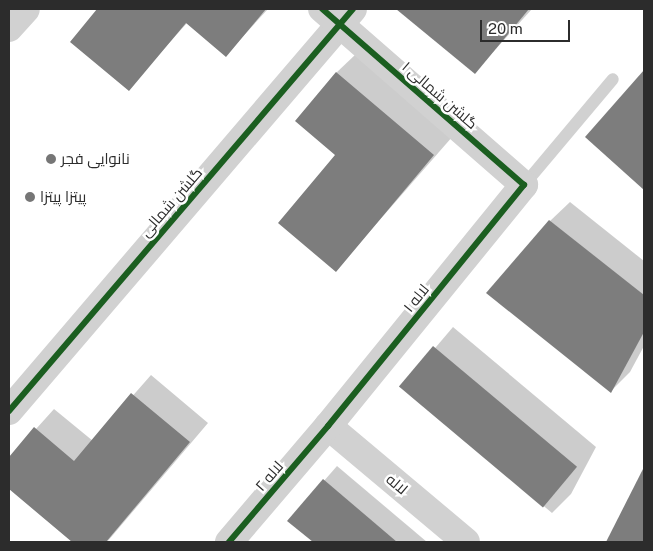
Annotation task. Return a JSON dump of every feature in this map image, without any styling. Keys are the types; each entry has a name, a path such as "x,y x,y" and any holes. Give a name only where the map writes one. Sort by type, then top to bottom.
{"street":[{"path":"9,28 26,9"},
{"name":"گلشن شمالی ۱","path":"338,14 524,185"},
{"name":"گلشن شمالی","path":"9,411 338,14"},
{"name":"لاله ۱","path":"328,426 524,185"},
{"name":"لاله ۲","path":"229,542 328,426"},
{"name":"لاله","path":"328,426 466,542"}],"lane":[{"path":"524,185 613,79"}],"building":[{"path":"97,9 266,9 226,57 186,23 129,91 70,42"},
{"path":"396,9 529,9 475,74"},
{"path":"644,70 644,190 585,137"},
{"path":"336,72 434,155 336,272 278,223 335,155 295,121"},
{"path":"549,220 644,295 644,332 611,393 486,293"},
{"path":"433,346 577,467 543,507 399,387"},
{"path":"131,393 190,442 106,542 72,542 9,489 9,457 34,427 74,461"},
{"path":"644,467 644,542 606,542"},
{"path":"323,479 397,542 313,542 287,521"}],"cycle path":[{"path":"229,542 328,426 524,185 322,9"},
{"path":"9,411 353,9"}],"place":[{"name":"نانوایی فجر","path":"51,159"},
{"name":"پیتزا پیتزا","path":"30,197"}]}
